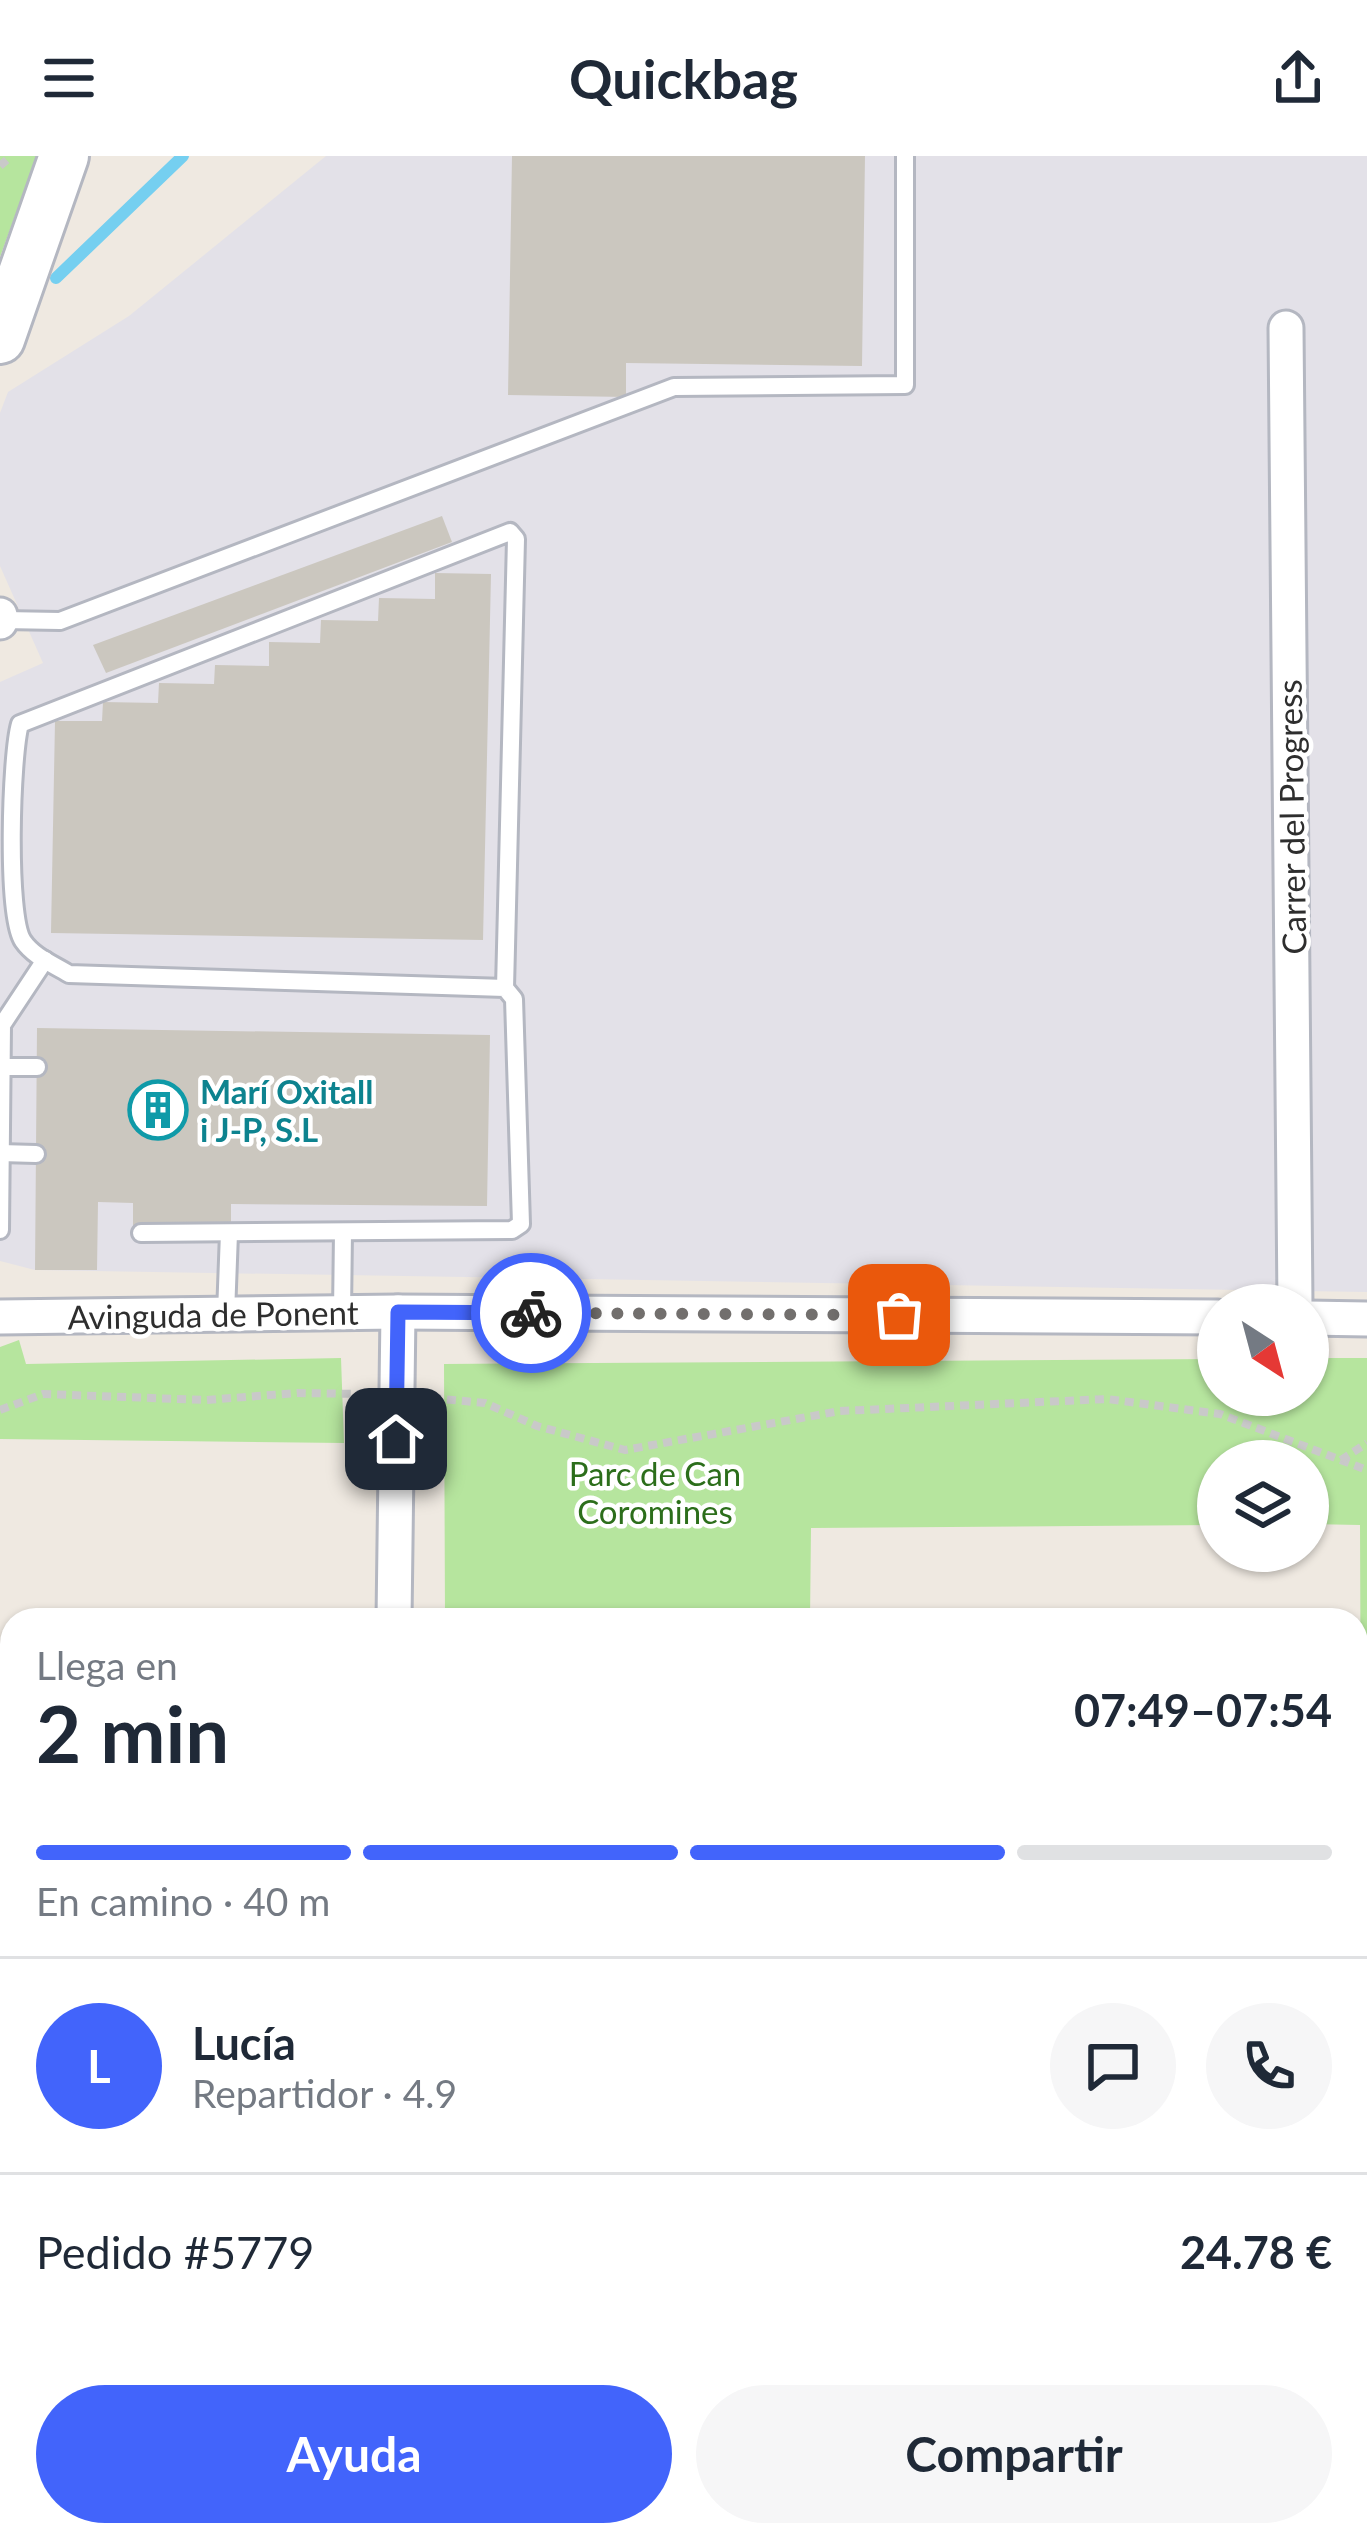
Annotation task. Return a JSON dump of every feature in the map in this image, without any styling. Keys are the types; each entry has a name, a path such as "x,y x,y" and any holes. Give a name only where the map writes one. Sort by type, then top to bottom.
{"street":[{"path":"0,339 64,156"},
{"name":"Carrer del Progress","path":"1286,328 1295,1284"},
{"path":"394,1608 398,1312"},
{"name":"Avinguda de Ponent","path":"0,1317 398,1312 1197,1317"},
{"path":"1329,1318 1367,1319"}],"lane":[{"path":"1,619 60,621 674,386 905,385 904,156"},
{"path":"141,1232 512,1230 520,1224 514,999 505,988 516,539 510,532 20,724 6,879 20,938 69,974 505,988"},
{"path":"0,1230 2,1025 45,960"},
{"path":"0,1066 37,1067"},
{"path":"1,1153 36,1154"},
{"path":"342,1313 343,1232"},
{"path":"226,1314 229,1233"}],"path":[{"path":"0,166 11,156"},
{"path":"0,1410 43,1394 206,1400 298,1393 397,1394 485,1402 537,1426 625,1450 840,1411 1107,1399 1220,1414 1367,1470"},
{"path":"1341,1460 1367,1443"}],"shaded area":[{"path":"326,156 1367,156 1367,1292 1329,1291 1329,1284 1197,1284 1197,1289 35,1270 0,1261 0,682 43,663 0,566 0,413 8,392 129,316"}],"green space":[{"path":"0,156 37,156 0,257"},
{"path":"19,1340 26,1364 341,1358 344,1443 0,1439 0,1347"},
{"name":"Parc de Can Coromines","path":"1329,1358 1367,1358 1367,1608 1360,1608 1360,1525 1329,1524 1329,1440 1197,1440 1197,1525 811,1528 810,1608 445,1608 444,1364 1197,1359 1197,1416 1329,1416"}],"building":[{"path":"512,156 865,156 862,366 626,363 626,397 508,395"},
{"path":"442,516 452,542 106,673 93,645"},
{"path":"435,573 491,574 483,940 51,933 55,721 102,721 103,702 158,703 159,683 214,684 215,665 269,666 269,642 320,643 321,620 378,621 379,598 435,599"},
{"path":"37,1028 490,1035 487,1206 231,1204 231,1239 133,1239 133,1203 98,1202 97,1270 35,1270"}],"waterway":[{"path":"56,278 183,156"}],"way so far":[{"path":"531,1313 899,1315"}],"place":[{"name":"Marí Oxitall i J-P, S.L","path":"158,1110"}],"route":[{"path":"396,1439 398,1312 531,1313"}]}
